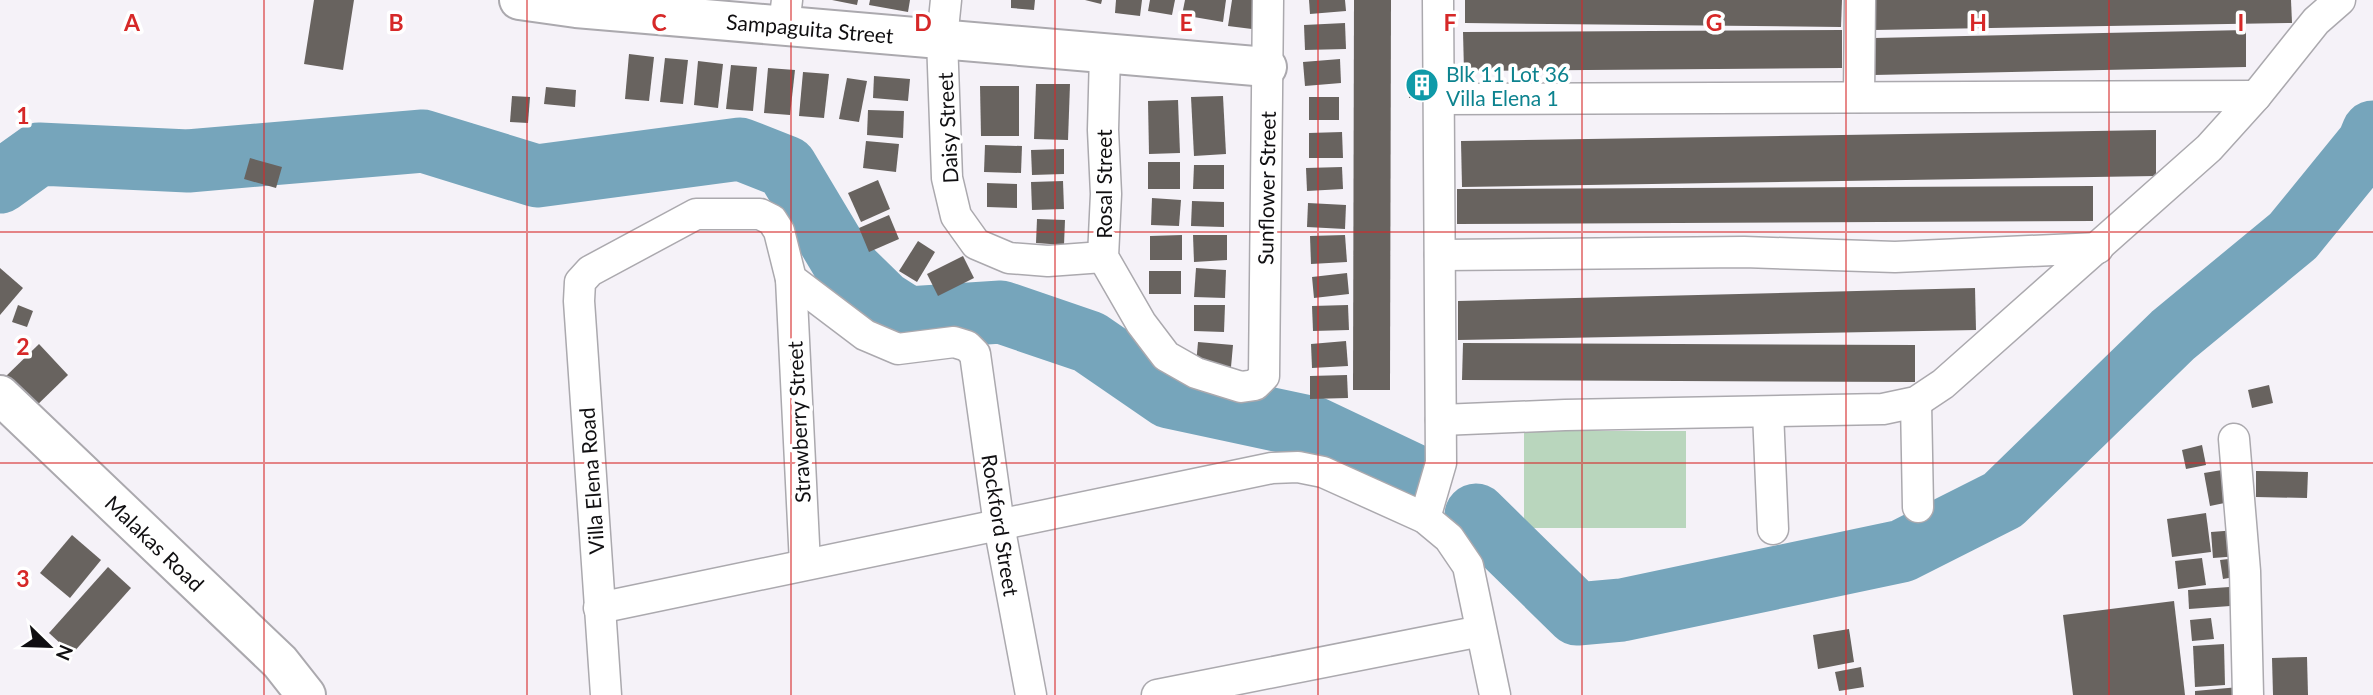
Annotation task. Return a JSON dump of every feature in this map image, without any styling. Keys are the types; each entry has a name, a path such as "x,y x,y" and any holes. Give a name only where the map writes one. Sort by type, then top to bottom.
{"street":[{"name":"Sampaguita Street","path":"520,0 576,8 629,6 786,13 942,39 1267,67"},
{"name":"Daisy Street","path":"946,0 942,39 947,178 956,216 976,244 1009,258 1048,261 1103,257"},
{"name":"Sunflower Street","path":"1264,376 1268,0"},
{"path":"1428,508 1441,463 1438,0"},
{"path":"1859,97 1860,0"},
{"path":"1441,420 1883,409 1916,402 1943,384 2209,148 2256,96 2316,21 2340,0"},
{"name":"Rosal Street","path":"1105,53 1102,130 1106,194 1103,257 1141,323 1166,356 1196,373 1241,387 1255,385 1264,376"},
{"path":"1439,99 2256,96"},
{"name":"Strawberry Street","path":"590,271 696,214 760,214 772,220 779,231 791,279 805,564"},
{"path":"1440,255 1744,252 1895,257 2098,248"},
{"name":"Villa Elena Road","path":"590,271 580,282 579,301 606,695"},
{"name":"Rockford Street","path":"791,279 865,335 898,349 954,342 967,346 975,354 999,525 1031,695"},
{"name":"Malakas Road","path":"0,395 280,662 306,695"},
{"path":"1916,402 1917,507"},
{"path":"1768,412 1773,529"},
{"path":"2234,439 2245,571 2248,695"},
{"path":"598,608 1272,468 1298,467 1323,472 1428,508 1468,566 1495,695"},
{"path":"1157,695 1481,631"}],"green space":[{"path":"1524,431 1686,431 1686,528 1524,528"}],"building":[{"path":"314,0 354,0 343,70 304,64"},
{"path":"832,0 858,0 857,5"},
{"path":"870,0 910,0 908,12 869,5"},
{"path":"1011,0 1035,0 1034,10 1011,8"},
{"path":"1085,0 1102,0 1101,4"},
{"path":"1116,0 1142,0 1140,16 1115,13"},
{"path":"1150,0 1175,0 1172,15 1148,11"},
{"path":"1185,0 1226,0 1223,22 1182,15"},
{"path":"1232,0 1256,0 1252,29 1228,26"},
{"path":"1309,0 1345,0 1346,11 1310,14"},
{"path":"1354,0 1391,0 1390,390 1353,390"},
{"path":"1465,0 1842,0 1841,27 1465,23"},
{"path":"1874,0 2291,0 2292,23 1874,30"},
{"path":"1345,23 1346,49 1305,50 1304,25"},
{"path":"1842,30 1842,68 1464,71 1463,32"},
{"path":"2246,30 2246,67 1874,75 1874,38"},
{"path":"629,54 654,57 649,101 625,99"},
{"path":"665,58 688,60 683,104 660,102"},
{"path":"1340,59 1341,83 1305,86 1303,62"},
{"path":"698,61 723,64 718,108 694,105"},
{"path":"731,65 757,67 753,111 726,109"},
{"path":"768,68 795,70 790,115 764,113"},
{"path":"803,72 829,74 824,118 799,116"},
{"name":"Blk 11 Lot 36 Villa Elena 1","path":"1410,74 1435,74 1435,97 1409,98"},
{"path":"874,76 910,79 908,101 873,98"},
{"path":"847,78 867,81 859,122 839,119"},
{"path":"1036,84 1070,84 1068,140 1034,139"},
{"path":"980,86 1019,86 1019,136 981,136"},
{"path":"546,87 576,90 575,107 544,104"},
{"path":"512,96 530,97 528,123 510,122"},
{"path":"1223,96 1226,154 1194,156 1191,97"},
{"path":"1309,97 1339,97 1339,120 1309,120"},
{"path":"1178,100 1180,153 1149,154 1148,101"},
{"path":"868,110 904,111 903,138 867,135"},
{"path":"2156,130 2156,176 1462,187 1461,141"},
{"path":"1342,132 1343,158 1309,158 1309,133"},
{"path":"866,141 899,144 896,172 863,168"},
{"path":"985,145 1022,146 1021,173 984,172"},
{"path":"1064,149 1064,174 1032,175 1031,150"},
{"path":"250,158 282,167 276,188 244,179"},
{"path":"1148,162 1180,162 1180,189 1148,189"},
{"path":"1194,165 1224,165 1224,189 1193,189"},
{"path":"1342,167 1343,189 1307,191 1306,168"},
{"path":"878,180 890,209 861,222 848,193"},
{"path":"1063,181 1064,209 1032,210 1031,182"},
{"path":"987,183 1017,184 1017,208 987,207"},
{"path":"2093,186 2093,221 1457,224 1457,189"},
{"path":"1152,198 1181,200 1179,226 1151,225"},
{"path":"1192,201 1224,202 1224,227 1191,226"},
{"path":"1308,203 1346,205 1345,229 1307,227"},
{"path":"889,215 899,239 869,252 859,228"},
{"path":"1037,219 1065,220 1064,245 1036,243"},
{"path":"1182,235 1182,260 1150,260 1150,236"},
{"path":"1193,235 1227,235 1227,260 1194,262"},
{"path":"1345,235 1347,262 1311,264 1310,236"},
{"path":"918,241 935,252 917,282 899,271"},
{"path":"963,256 974,278 938,296 927,274"},
{"path":"0,268 23,288 0,315"},
{"path":"1196,268 1226,270 1225,298 1194,297"},
{"path":"1149,271 1181,271 1181,294 1149,294"},
{"path":"1347,273 1349,294 1314,298 1312,277"},
{"path":"1975,288 1976,330 1458,340 1458,301"},
{"path":"18,305 33,311 27,327 12,322"},
{"path":"1194,305 1225,305 1224,332 1194,331"},
{"path":"1348,305 1349,330 1313,331 1312,306"},
{"path":"1346,341 1348,366 1312,368 1311,344"},
{"path":"1198,342 1233,345 1231,367 1196,365"},
{"path":"1463,343 1915,345 1915,382 1462,380"},
{"path":"39,344 68,375 31,411 2,380"},
{"path":"1347,375 1348,398 1310,399 1310,376"},
{"path":"2269,385 2273,403 2252,408 2248,390"},
{"path":"2202,445 2206,465 2186,469 2182,450"},
{"path":"2234,468 2239,500 2210,506 2204,473"},
{"path":"2256,471 2308,472 2307,498 2256,497"},
{"path":"2206,513 2211,552 2172,557 2167,519"},
{"path":"2237,530 2239,556 2213,558 2211,532"},
{"path":"72,535 101,560 70,598 40,573"},
{"path":"2202,558 2206,585 2178,589 2175,561"},
{"path":"2237,558 2240,576 2223,579 2220,560"},
{"path":"108,567 131,588 72,654 49,633"},
{"path":"2243,586 2244,605 2189,609 2188,590"},
{"path":"2174,601 2185,695 2073,695 2063,615"},
{"path":"2211,618 2214,639 2192,641 2190,620"},
{"path":"1849,629 1854,662 1818,669 1813,635"},
{"path":"2224,644 2225,685 2195,687 2193,646"},
{"path":"2307,657 2308,695 2273,695 2272,658"},
{"path":"1861,667 1864,687 1839,691 1835,672"},
{"path":"2239,687 2240,695 2195,695 2195,691"}],"waterway":[{"path":"1476,515 1577,614 1622,610 1902,551 2003,500 2173,335 2293,236 2368,144 2373,132"},
{"path":"0,182 39,154 188,161 423,141 537,176 740,149 786,167 844,264 883,302 908,318 1001,312 1089,342 1169,397 1314,428 1411,474"}],"place":[{"name":"Blk 11 Lot 36 Villa Elena 1","path":"1422,85"}]}
